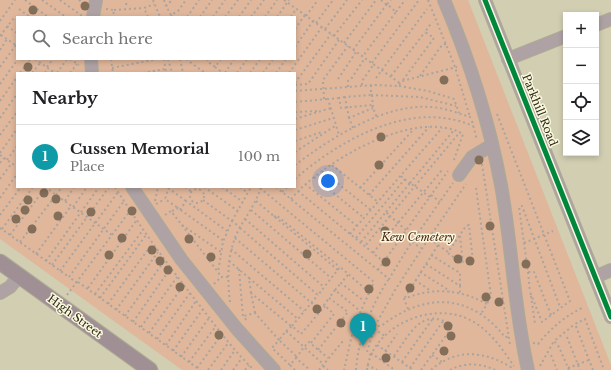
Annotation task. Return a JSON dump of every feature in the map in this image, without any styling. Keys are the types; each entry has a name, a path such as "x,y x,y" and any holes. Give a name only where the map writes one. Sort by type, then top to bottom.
{"main road":[{"name":"High Street","path":"2,268 19,276 150,370"}],"street":[{"path":"444,0 468,63 492,145 506,215 525,339 528,370"},
{"name":"Parkhill Road","path":"485,0 611,317"},
{"path":"94,16 100,4"},
{"path":"599,24 611,19"},
{"path":"508,58 563,37"},
{"path":"91,60 92,72"},
{"path":"464,178 468,161 479,151 492,145"},
{"path":"133,188 214,301 253,348 274,370"},
{"path":"595,277 611,270"},
{"path":"0,293 10,287 19,276"}],"path":[{"path":"0,21 15,0"},
{"path":"25,0 47,16"},
{"path":"42,0 65,16"},
{"path":"60,0 84,16"},
{"path":"126,5 127,0"},
{"path":"153,0 160,16"},
{"path":"164,0 172,16 186,0"},
{"path":"166,6 172,0"},
{"path":"188,16 199,0"},
{"path":"201,16 212,0"},
{"path":"213,16 225,0"},
{"path":"226,16 238,0"},
{"path":"240,16 251,0"},
{"path":"253,16 264,0"},
{"path":"266,16 277,0"},
{"path":"284,0 289,1 296,9 391,76 400,84"},
{"path":"296,28 318,0"},
{"path":"296,46 333,0"},
{"path":"325,29 347,0"},
{"path":"334,36 362,0"},
{"path":"344,43 376,0"},
{"path":"381,0 396,12"},
{"path":"353,50 391,0"},
{"path":"348,87 348,80 351,79 364,57 405,0"},
{"path":"362,85 362,81 373,64 419,0"},
{"path":"428,0 455,67 472,121 491,211 510,346"},
{"path":"278,16 289,1"},
{"path":"100,4 114,10 144,8 154,4"},
{"path":"144,8 148,16"},
{"path":"291,16 296,9"},
{"path":"376,78 427,9"},
{"path":"19,10 28,16"},
{"path":"113,16 114,10"},
{"path":"0,67 16,46 1,35 14,18 16,19"},
{"path":"391,76 432,22"},
{"path":"7,26 16,32"},
{"path":"290,72 322,27"},
{"path":"400,84 434,38 425,32"},
{"path":"296,83 331,34"},
{"path":"0,50 8,39"},
{"path":"296,84 308,84 339,40"},
{"path":"420,77 442,45 446,44"},
{"path":"324,99 323,80 348,46"},
{"path":"338,79 356,52"},
{"path":"0,84 17,60"},
{"path":"21,72 29,60"},
{"path":"46,72 52,60"},
{"path":"57,72 66,60"},
{"path":"111,60 113,72"},
{"path":"112,68 152,60"},
{"path":"164,60 166,72"},
{"path":"168,60 172,72"},
{"path":"180,60 184,72"},
{"path":"187,60 204,72"},
{"path":"207,60 222,72"},
{"path":"215,67 220,60"},
{"path":"225,72 233,60"},
{"path":"238,72 246,60"},
{"path":"251,72 259,60"},
{"path":"264,72 273,60"},
{"path":"277,72 285,60"},
{"path":"33,72 39,61 54,72"},
{"path":"400,84 468,63"},
{"path":"71,72 77,64"},
{"path":"148,72 165,69"},
{"path":"0,101 16,79"},
{"path":"296,91 362,85 400,84 454,99 459,113"},
{"path":"370,85 373,107 377,118"},
{"path":"0,118 16,95"},
{"path":"296,102 371,95 420,97 456,106"},
{"path":"345,97 346,107 353,128"},
{"path":"339,98 341,108 373,107"},
{"path":"328,99 339,135"},
{"path":"296,164 339,135 377,118 405,109 428,106 470,117"},
{"path":"349,118 373,107"},
{"path":"296,119 331,108"},
{"path":"296,112 320,111"},
{"path":"497,112 570,301 542,322 530,292"},
{"path":"0,135 16,113"},
{"path":"296,178 312,165 344,145 367,133 397,122 424,116 438,116 452,118 473,126"},
{"path":"472,121 485,117"},
{"path":"296,130 333,118"},
{"path":"296,151 335,126"},
{"path":"368,195 430,127"},
{"path":"291,199 305,184 322,171 373,142 392,134 430,127 454,130 464,134 455,159 378,270"},
{"path":"350,234 442,128"},
{"path":"360,188 414,129"},
{"path":"16,130 0,154 16,166"},
{"path":"361,242 454,130"},
{"path":"296,141 327,131"},
{"path":"365,246 460,132"},
{"path":"7,160 16,147"},
{"path":"0,163 4,158"},
{"path":"0,180 12,163"},
{"path":"332,165 378,202"},
{"path":"373,253 442,170"},
{"path":"322,171 371,210"},
{"path":"0,198 16,175"},
{"path":"401,176 423,193 440,202"},
{"path":"314,177 364,218"},
{"path":"356,370 364,330 374,305 412,242 440,202 464,178"},
{"path":"395,370 366,352 375,328 421,248 429,238 464,178"},
{"path":"356,238 405,179"},
{"path":"305,184 357,226"},
{"path":"0,215 20,188"},
{"path":"32,188 1,229 68,277 88,288 116,310 199,369 222,334"},
{"path":"10,235 47,188 112,235"},
{"path":"20,242 61,188"},
{"path":"64,201 73,188"},
{"path":"36,254 86,188"},
{"path":"46,260 98,188"},
{"path":"52,265 108,188"},
{"path":"116,188 136,221 170,268 235,350 254,370"},
{"path":"155,204 158,188"},
{"path":"224,241 165,199 169,188 227,231"},
{"path":"187,188 192,192"},
{"path":"205,188 238,211"},
{"path":"223,188 243,202"},
{"path":"241,188 248,193"},
{"path":"218,272 220,252 227,231 250,188"},
{"path":"231,305 228,277 229,261 235,238 256,201 260,188 374,282 360,311 349,342 344,370"},
{"path":"277,188 389,279"},
{"path":"282,192 286,188"},
{"path":"476,188 491,296 481,314"},
{"path":"192,192 197,189 201,190 204,194 203,200"},
{"path":"298,191 384,262"},
{"path":"60,271 118,192"},
{"path":"192,192 191,197 193,201 197,203 203,200"},
{"path":"203,200 232,221 318,295"},
{"path":"68,277 124,201"},
{"path":"166,221 163,216 171,211 179,209 186,201"},
{"path":"256,201 338,270"},
{"path":"57,303 70,292 78,282 130,211 142,203"},
{"path":"534,324 519,207 522,206 533,239 560,308"},
{"path":"251,210 331,278"},
{"path":"171,211 221,277 228,277"},
{"path":"386,212 406,230"},
{"path":"274,217 276,215 369,292"},
{"path":"245,219 324,287"},
{"path":"88,288 136,221"},
{"path":"179,222 220,252"},
{"path":"448,252 466,226 469,225 473,261"},
{"path":"95,294 143,230"},
{"path":"524,243 553,231"},
{"path":"100,298 146,235"},
{"path":"429,238 463,264 460,235"},
{"path":"235,238 321,311"},
{"path":"412,242 421,248"},
{"path":"108,304 152,243"},
{"path":"404,299 438,245"},
{"path":"232,249 304,311"},
{"path":"116,310 158,252"},
{"path":"431,255 460,273 460,293"},
{"path":"125,316 165,260"},
{"path":"229,261 298,319"},
{"path":"426,264 460,286"},
{"path":"133,322 170,268"},
{"path":"295,370 272,348 340,268"},
{"path":"239,269 241,300 246,322"},
{"path":"420,272 451,291"},
{"path":"528,272 534,272 551,315"},
{"path":"251,293 301,334 325,306 324,305 329,298 348,275"},
{"path":"141,327 177,277"},
{"path":"249,278 254,313 310,370"},
{"path":"415,280 432,291"},
{"path":"341,283 364,302"},
{"path":"149,333 184,285"},
{"path":"335,290 360,311"},
{"path":"404,299 432,291 451,291 487,304"},
{"path":"157,339 190,293"},
{"path":"318,350 348,312 329,298"},
{"path":"404,299 408,309"},
{"path":"166,345 196,301"},
{"path":"375,328 408,309 421,304 446,302 465,306 481,314 493,323 505,337 525,339 538,344 548,332 564,318 584,307"},
{"path":"290,365 334,314 325,306"},
{"path":"173,351 203,309"},
{"path":"244,316 254,313"},
{"path":"366,370 371,354 385,336 404,323 421,315 430,313 452,313 470,319 484,329 496,341 514,366"},
{"path":"181,357 209,318"},
{"path":"402,362 434,318"},
{"path":"394,356 419,322 434,318 444,320 452,326 421,370"},
{"path":"538,370 543,358 554,341 575,324 584,319 604,370"},
{"path":"410,368 444,320"},
{"path":"575,324 593,370"},
{"path":"189,362 216,326"},
{"path":"375,328 385,336"},
{"path":"364,330 373,333"},
{"path":"286,332 328,370"},
{"path":"386,351 397,334"},
{"path":"568,337 580,370"},
{"path":"319,370 343,341"},
{"path":"554,341 559,347 568,369 589,360"},
{"path":"208,370 229,342"},
{"path":"310,343 328,358"},
{"path":"377,345 413,370"},
{"path":"221,370 235,350"},
{"path":"431,370 454,356 470,353 486,355 511,367 514,366"},
{"path":"432,355 442,362"},
{"path":"551,355 557,370"},
{"path":"233,370 242,358"},
{"path":"513,360 515,370"},
{"path":"450,370 460,365 476,364 495,370"},
{"path":"245,370 249,365"},
{"path":"367,365 377,370"},
{"path":"460,365 461,370"}],"green space":[{"name":"Kew Cemetery","path":"0,0 468,0 611,365 611,370 182,370 0,239"}],"tram line":[{"path":"0,259 155,370"}],"cycle path":[{"path":"485,0 611,317"}],"place":[{"name":"Cussen Memorial","path":"363,346"}]}
